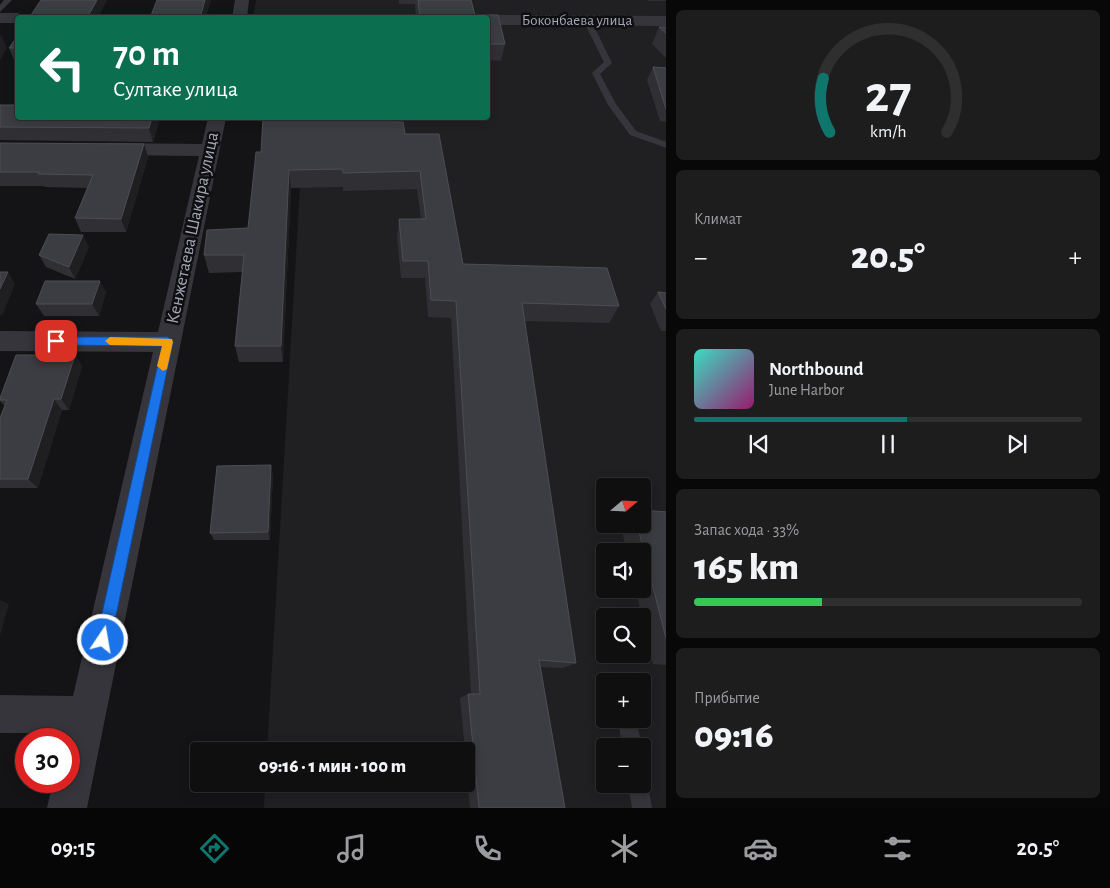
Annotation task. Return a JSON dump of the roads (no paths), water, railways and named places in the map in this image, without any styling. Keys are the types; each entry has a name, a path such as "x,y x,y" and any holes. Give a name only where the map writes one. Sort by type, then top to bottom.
{"street":[{"path":"239,15 242,0"},
{"path":"0,18 15,18"},
{"name":"Боконбаева улица","path":"490,20 666,21"},
{"name":"Кенжетаева Шакира улица","path":"67,808 217,120"},
{"path":"90,149 210,150"},
{"path":"0,341 168,342"},
{"path":"0,714 87,715"}],"lane":[{"path":"0,10 8,0"},
{"path":"587,20 608,63 596,73 612,106 633,133 666,145"},
{"path":"640,793 642,808"}]}
